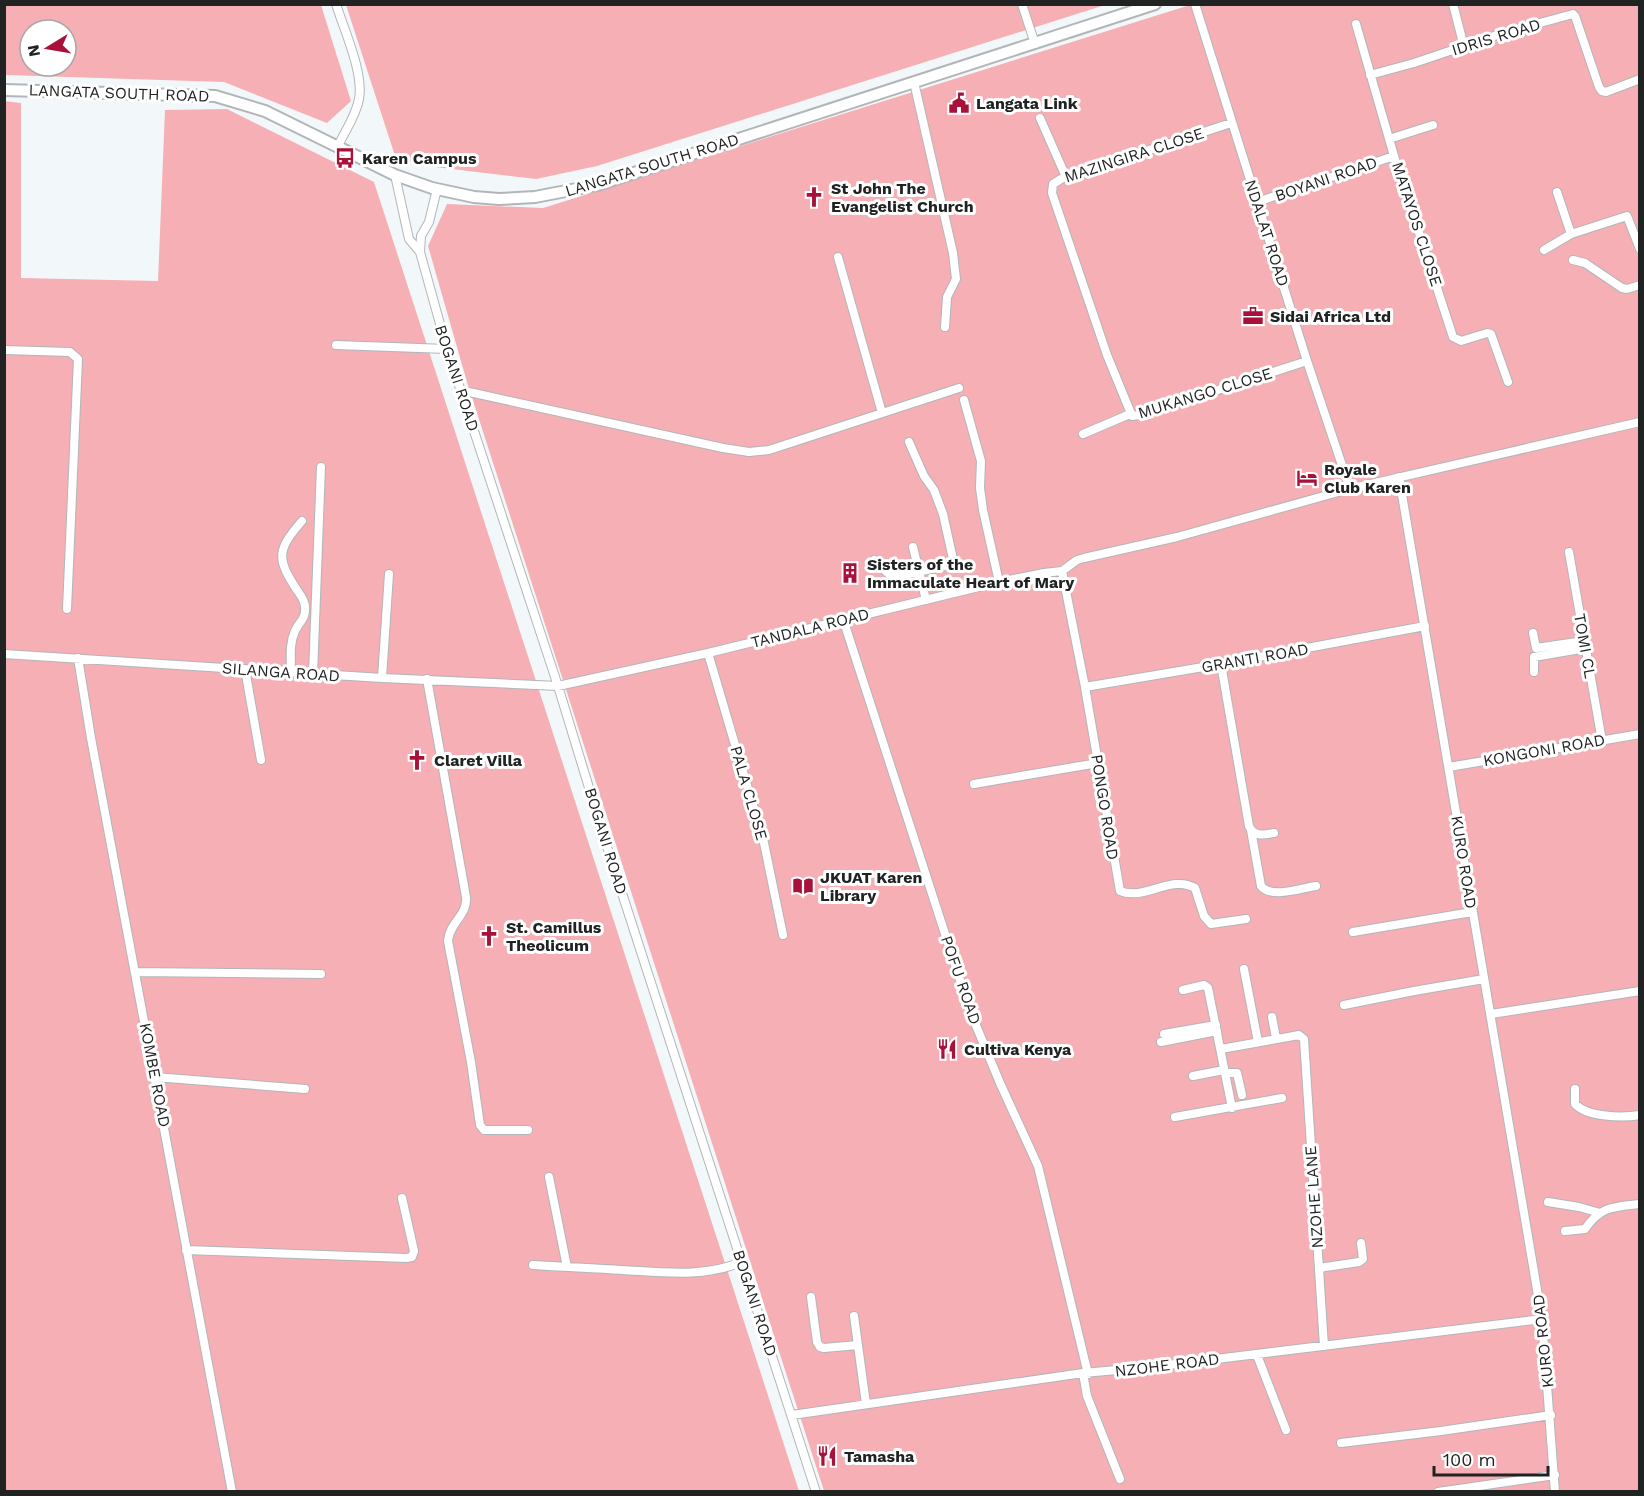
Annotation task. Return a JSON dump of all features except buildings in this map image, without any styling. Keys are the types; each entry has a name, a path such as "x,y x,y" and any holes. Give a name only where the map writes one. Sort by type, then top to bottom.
{"street":[{"path":"336,4 354,62 359,88 357,105 338,146"},
{"path":"1022,4 1035,44"},
{"name":"LANGATA SOUTH ROAD","path":"4,90 216,96 265,111 395,175 437,189 474,197 499,199 535,197 575,190 615,179 1155,4"},
{"name":"NDALAT ROAD","path":"1195,4 1307,362 1347,480 1352,488"},
{"path":"1453,4 1462,39 1459,48"},
{"name":"IDRIS ROAD","path":"1370,75 1503,33 1573,14 1602,91 1606,92 1640,80"},
{"name":"MATAYOS CLOSE","path":"1356,24 1394,156 1453,337 1461,341 1487,333 1491,334 1508,382"},
{"path":"914,82 953,253 956,279 947,297 945,327"},
{"path":"1040,118 1066,177"},
{"name":"MAZINGIRA CLOSE","path":"1076,268 1052,193 1053,184 1066,177 1231,123"},
{"path":"1389,139 1433,125"},
{"name":"BOYANI ROAD","path":"1257,202 1394,156"},
{"name":"BOGANI ROAD","path":"395,175 409,238 420,252 460,390 558,686 611,860 816,1491"},
{"path":"420,252 421,236 429,222 437,189"},
{"path":"1557,192 1571,234"},
{"path":"1544,250 1571,234 1627,216 1640,249"},
{"path":"838,257 882,413"},
{"path":"1573,260 1585,263 1622,288 1627,289 1640,285"},
{"name":"MUKANGO CLOSE","path":"1076,268 1130,414 1134,416 1307,362"},
{"path":"336,345 447,349"},
{"path":"4,350 70,352 78,358 67,609"},
{"path":"460,390 694,442 749,452 763,452 959,388"},
{"path":"964,400 981,461 980,488 983,510 999,582"},
{"path":"1083,434 1130,414"},
{"path":"1062,572 1081,559 1177,537 1352,488 1640,422"},
{"path":"874,560 895,577 949,564 953,560 943,514 934,489 924,476 909,442"},
{"path":"313,674 321,467"},
{"name":"KURO ROAD","path":"1399,477 1542,1319 1556,1491"},
{"path":"291,672 290,645 295,629 305,618 306,607 284,568 282,557 286,539 302,521"},
{"path":"913,547 926,600"},
{"name":"TOMI CL","path":"1569,552 1602,741"},
{"name":"TANDALA ROAD","path":"558,686 708,653 999,582 1044,573 1062,572"},
{"name":"PONGO ROAD","path":"1062,572 1085,687 1120,891 1132,894 1185,884 1195,888 1204,916 1211,924 1246,919"},
{"path":"382,678 389,574"},
{"name":"POFU ROAD","path":"843,619 970,1011 1038,1166 1088,1396 1120,1479"},
{"name":"GRANTI ROAD","path":"1085,687 1425,626"},
{"path":"1533,633 1536,648 1585,645"},
{"path":"1534,672 1534,657 1585,645"},
{"name":"PALA CLOSE","path":"708,653 764,843 783,935"},
{"name":"SILANGA ROAD","path":"4,654 382,678 558,686"},
{"name":"KOMBE ROAD","path":"78,658 232,1491"},
{"path":"1221,664 1233,741 1261,886 1264,890 1272,892 1316,886"},
{"path":"245,669 261,760"},
{"path":"427,679 466,897 466,908 451,929 448,941 471,1062 480,1125 484,1130 528,1130"},
{"name":"KONGONI ROAD","path":"1449,766 1640,734"},
{"path":"974,784 1098,763"},
{"path":"1251,830 1258,834 1274,833"},
{"path":"1353,932 1472,912"},
{"path":"1244,969 1258,1042"},
{"path":"135,972 321,974"},
{"path":"1344,1005 1484,979"},
{"path":"1183,990 1207,986 1232,1108"},
{"path":"1491,1014 1640,991"},
{"path":"1221,1049 1276,1038 1272,1017"},
{"path":"1163,1038 1216,1028"},
{"name":"NZOHE LANE","path":"1276,1038 1299,1035 1304,1039 1324,1347"},
{"path":"1193,1076 1224,1071 1237,1074 1242,1095"},
{"path":"156,1077 305,1089"},
{"path":"1575,1089 1575,1104 1586,1113 1622,1117 1640,1115"},
{"path":"1175,1118 1282,1098"},
{"path":"549,1177 567,1267"},
{"path":"186,1250 412,1257 414,1251 402,1198"},
{"path":"1548,1202 1600,1213"},
{"path":"1565,1231 1585,1229 1594,1216 1600,1213 1622,1206 1640,1204"},
{"path":"1319,1268 1359,1262 1363,1259 1361,1243"},
{"path":"533,1265 655,1272 711,1271 741,1262"},
{"path":"811,1297 817,1342 820,1347 858,1345"},
{"path":"854,1316 866,1404"},
{"name":"NZOHE ROAD","path":"792,1415 1085,1374 1542,1319"},
{"path":"1257,1355 1286,1430"},
{"path":"1341,1443 1551,1415"},
{"path":"1438,1491 1555,1475"}],"shaded area":[{"path":"5,4 321,5 351,101 327,123 224,82 78,77 78,18 18,18 18,75 5,75"},
{"path":"346,5 1105,5 597,166 536,179 427,166 396,159"},
{"path":"1190,5 1639,5 1639,1491 824,1491 467,382 428,246 447,204 543,208"},
{"path":"4,101 21,103 21,278 158,281 165,110 227,109 374,182 799,1491 5,1491"}],"place":[{"name":"Langata Link","path":"959,103"},
{"name":"Karen Campus","path":"345,158"},
{"name":"St John The Evangelist Church","path":"814,197"},
{"name":"Sidai Africa Ltd","path":"1253,316"},
{"name":"Royale Club Karen","path":"1307,478"},
{"name":"Sisters of the Immaculate Heart of Mary","path":"850,573"},
{"name":"Claret Villa","path":"417,760"},
{"name":"JKUAT Karen Library","path":"803,886"},
{"name":"St. Camillus Theolicum","path":"489,936"},
{"name":"Cultiva Kenya","path":"947,1049"},
{"name":"Tamasha","path":"827,1456"}]}
